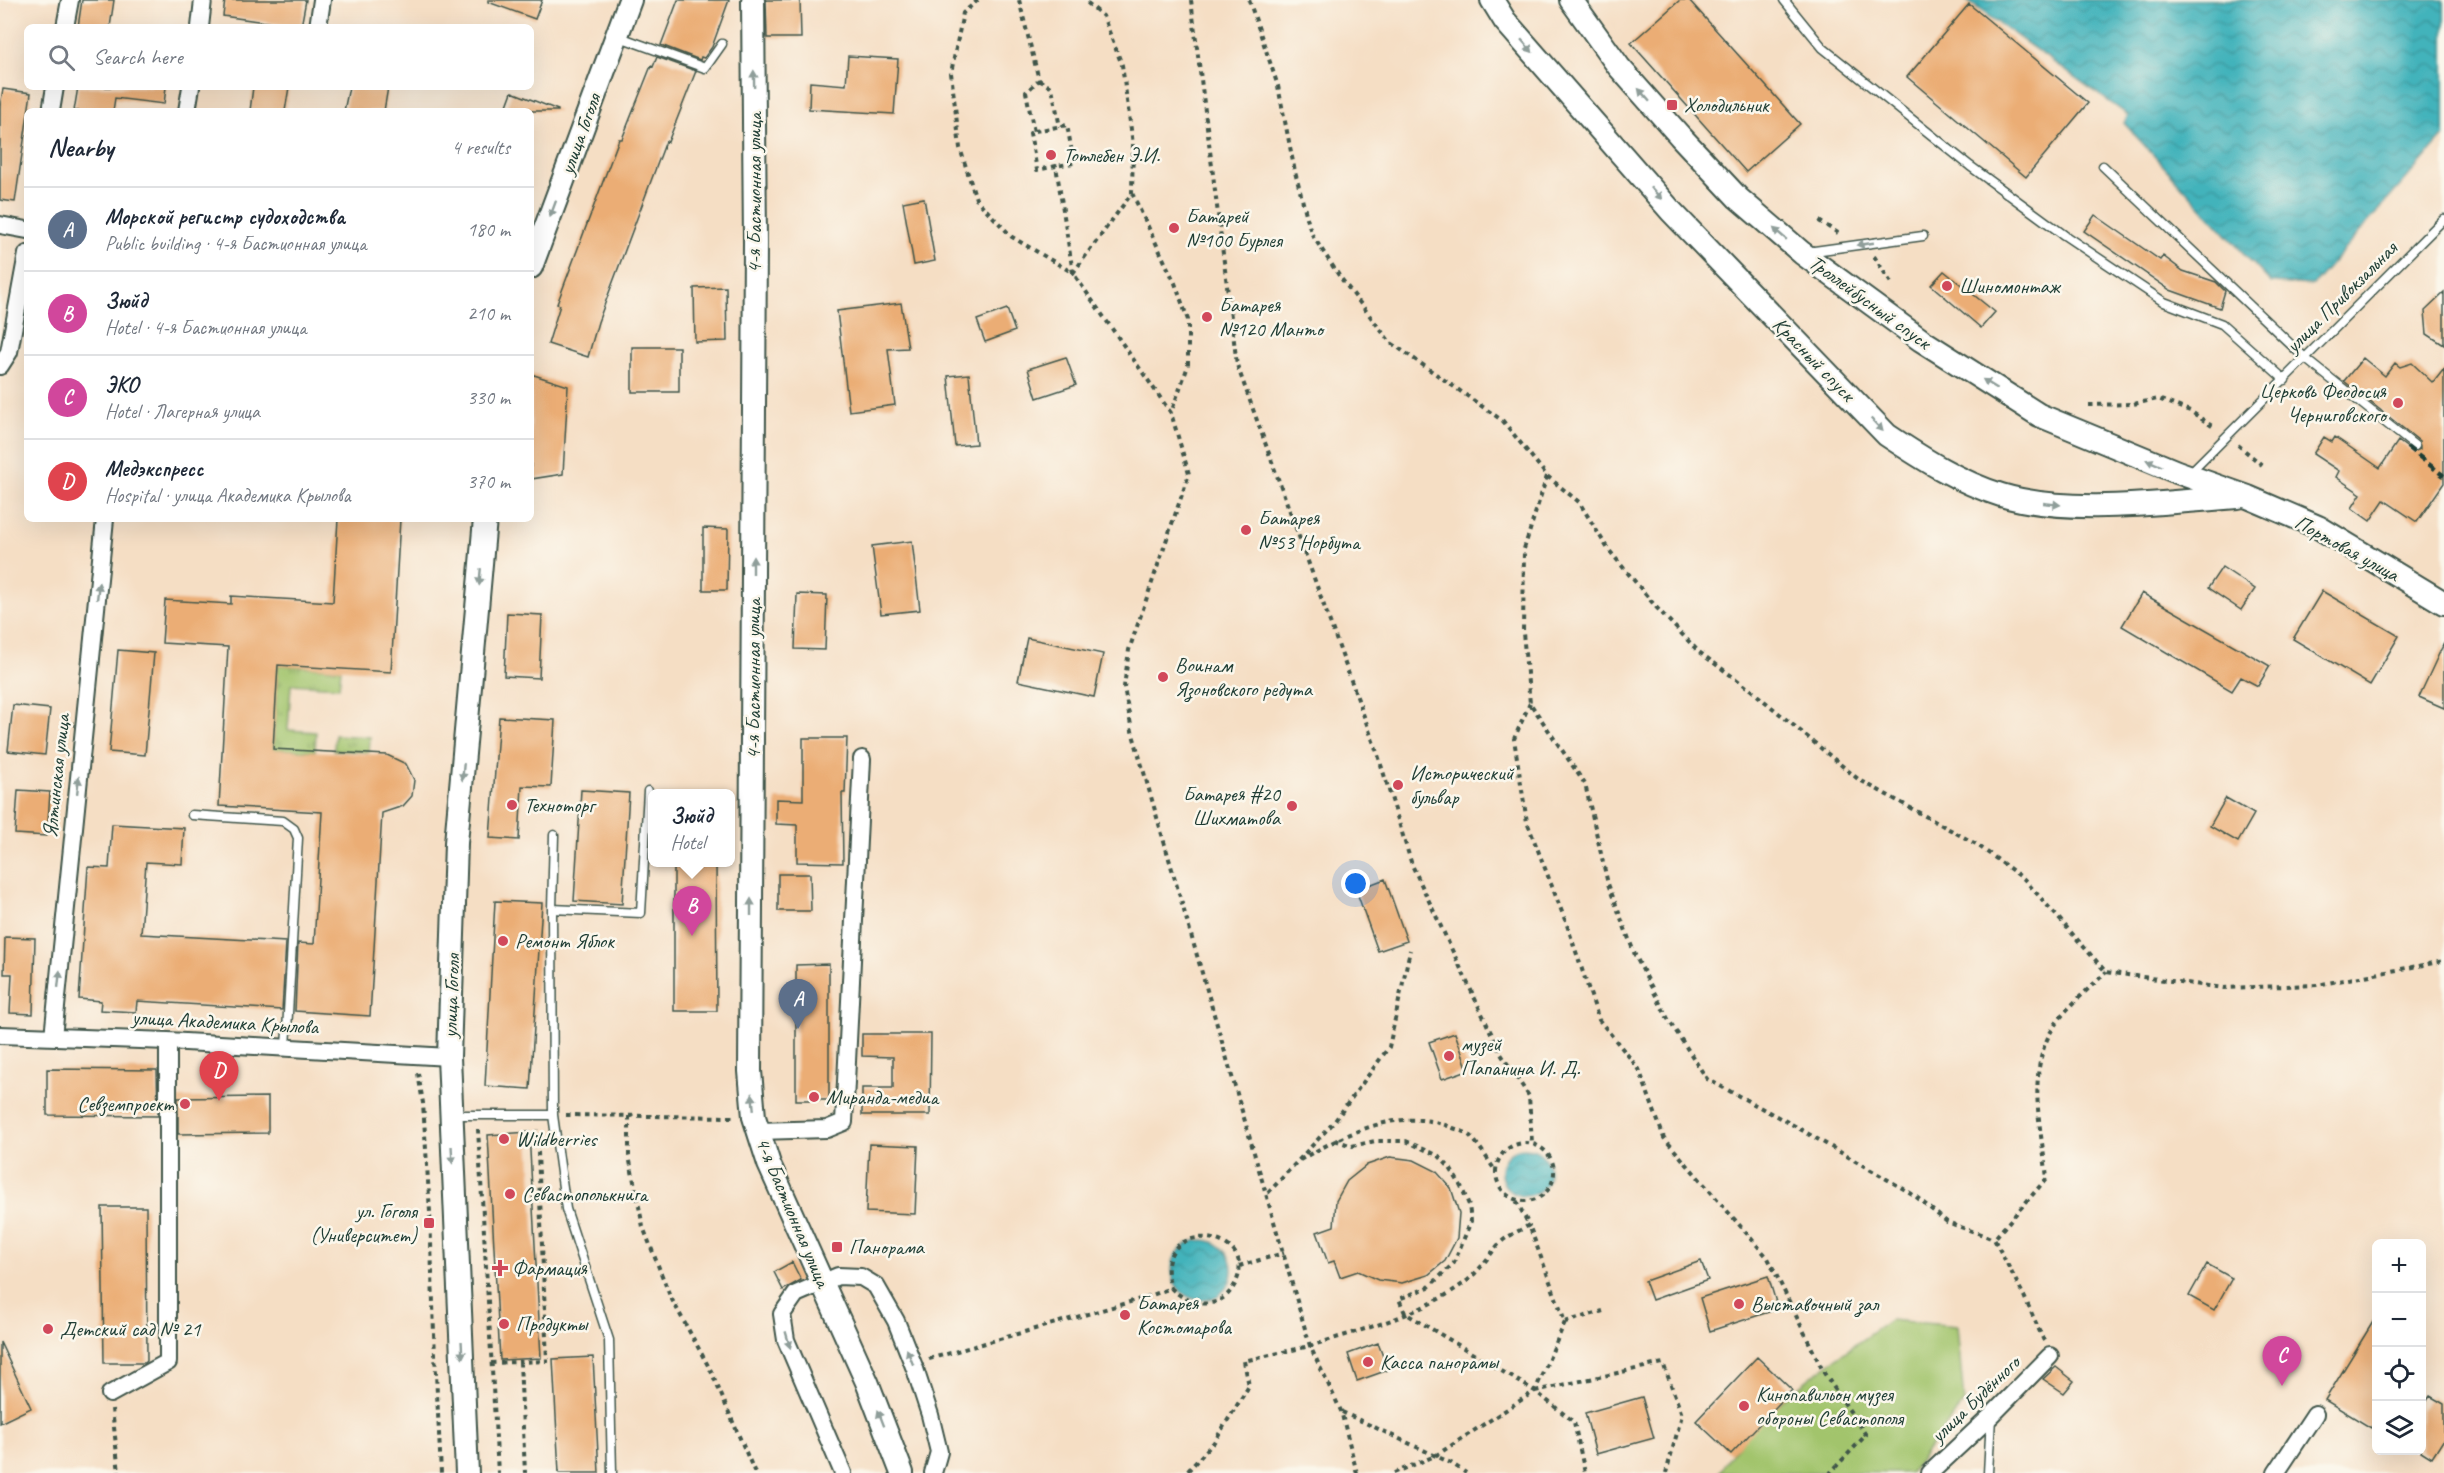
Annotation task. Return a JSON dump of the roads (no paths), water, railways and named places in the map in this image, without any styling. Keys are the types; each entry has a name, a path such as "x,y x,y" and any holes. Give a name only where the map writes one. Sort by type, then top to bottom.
{"main road":[{"name":"улица Гоголя","path":"534,259 630,0"},
{"name":"4-я Бастионная улица","path":"753,0 755,255 750,1071 757,1124 769,1164 867,1382 902,1473"},
{"name":"Красный спуск","path":"1492,0 1505,21 1671,211 1887,435 1928,463 1971,484 2002,495 2051,504 2101,505 2248,497"},
{"name":"Троллейбусный спуск","path":"1571,0 1619,67 1680,136 1738,198 1802,253 1921,340 2039,415 2187,476 2248,497"},
{"name":"Портовая улица","path":"2248,497 2318,527 2444,603"},
{"name":"улица Гоголя","path":"467,1473 449,1057 456,843 485,522"}],"street":[{"path":"66,24 70,0"},
{"path":"200,24 203,0"},
{"path":"318,24 322,0"},
{"path":"52,108 54,90"},
{"path":"188,108 191,90"},
{"path":"0,225 24,229"},
{"path":"0,366 9,352 24,270"},
{"name":"Ялтинская улица","path":"53,1037 105,522"},
{"path":"757,1124 827,1129 844,1122 862,759"},
{"name":"улица Академика Крылова","path":"0,1035 168,1041 449,1057"},
{"path":"110,1394 168,1362 168,1041"},
{"path":"843,1473 786,1340 782,1314 796,1294 821,1281 838,1276 861,1277 876,1286 896,1321 930,1415 939,1452 933,1473"},
{"name":"улица Будённого","path":"1930,1473 2050,1356"},
{"path":"2276,1473 2315,1414"}],"lane":[{"path":"1784,0 1823,48 1970,166 2064,235 2164,302 2222,324 2285,380"},
{"path":"617,36 705,68 722,44"},
{"path":"2103,166 2306,359 2415,446"},
{"name":"улица Привокзальная","path":"2187,476 2444,219"},
{"path":"1802,253 1923,236"},
{"path":"552,909 642,913 648,791"},
{"path":"192,815 283,821 294,829 298,838 286,1048"},
{"path":"554,835 553,1115 566,1209 609,1340 612,1473"},
{"path":"450,1114 553,1115"},
{"path":"1988,1473 1991,1416"}],"water":[{"path":"1966,0 2444,0 2444,136 2313,285 2271,283 2124,123 2128,115"},
{"path":"1525,1148 1542,1155 1549,1172 1542,1189 1525,1196 1508,1189 1501,1172 1508,1155"},
{"path":"1202,1240 1223,1249 1232,1270 1223,1291 1202,1300 1181,1291 1172,1270 1181,1249"}],"railway":[{"path":"2407,447 2444,476"}],"place":[{"name":"Холодильник","path":"1672,105"},
{"name":"Тотлебен Э.И.","path":"1051,155"},
{"name":"Батарей №100 Бурлея","path":"1174,228"},
{"name":"Шиномонтаж","path":"1947,286"},
{"name":"Батарея №120 Манто","path":"1207,317"},
{"name":"Церковь Феодосия Черниговского","path":"2398,403"},
{"name":"Батарея №53 Норбута","path":"1246,530"},
{"name":"Воинам Язоновского редута","path":"1163,677"},
{"name":"Исторический бульвар","path":"1398,785"},
{"name":"Техноторг","path":"512,805"},
{"name":"Батарея #20 Шихматова","path":"1292,806"},
{"name":"Зюйд","path":"692,936"},
{"name":"Ремонт Яблок","path":"503,941"},
{"name":"Морской регистр судоходства","path":"798,1029"},
{"name":"музей Папанина И. Д.","path":"1449,1056"},
{"name":"Миранда-медиа","path":"814,1097"},
{"name":"Медэкспресс","path":"219,1101"},
{"name":"Севземпроект","path":"185,1104"},
{"name":"Wildberries","path":"504,1139"},
{"name":"Севастополькнига","path":"510,1194"},
{"name":"ул. Гоголя (Университет)","path":"429,1223"},
{"name":"Панорама","path":"837,1247"},
{"name":"Фармация","path":"500,1268"},
{"name":"Выставочный зал","path":"1739,1304"},
{"name":"Батарея Костомарова","path":"1125,1315"},
{"name":"Продукты","path":"504,1324"},
{"name":"Детский сад № 21","path":"48,1329"},
{"name":"Касса панорамы","path":"1368,1362"},
{"name":"ЭКО","path":"2282,1386"},
{"name":"Кинопавильон музея обороны Севастополя","path":"1744,1406"}]}
